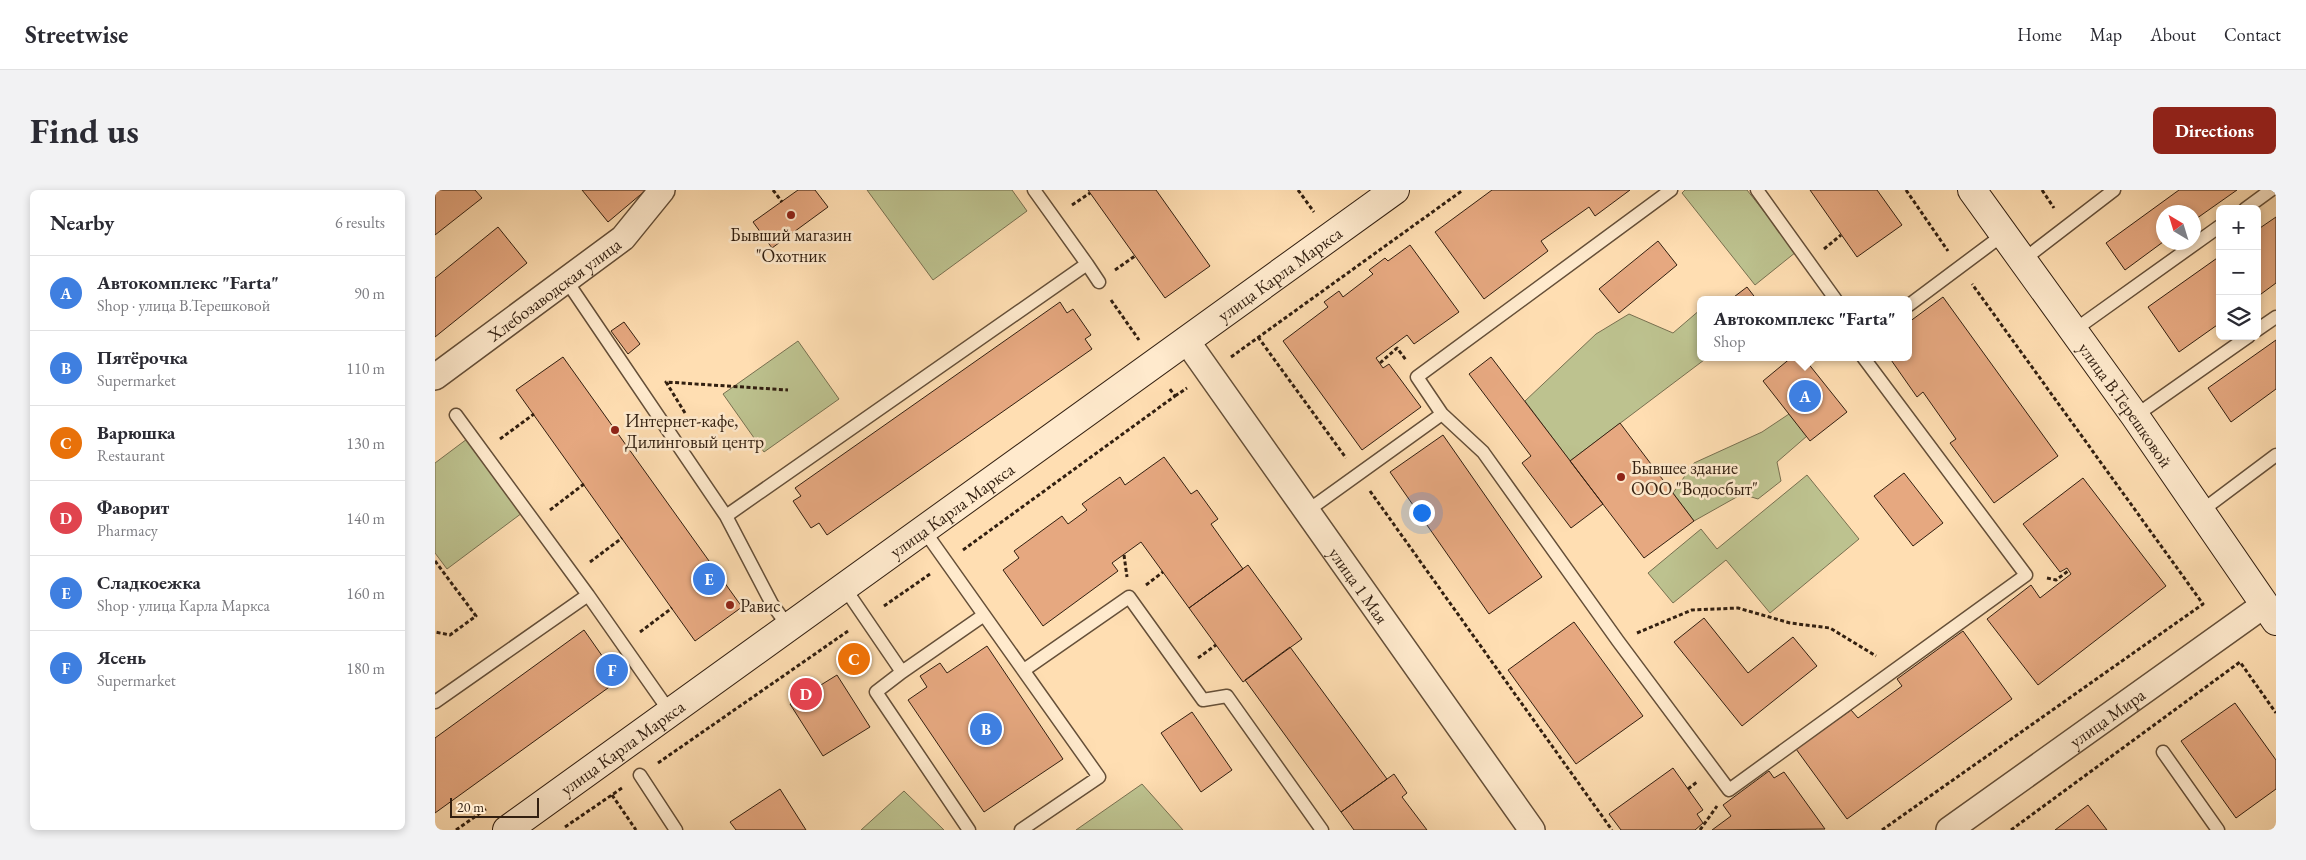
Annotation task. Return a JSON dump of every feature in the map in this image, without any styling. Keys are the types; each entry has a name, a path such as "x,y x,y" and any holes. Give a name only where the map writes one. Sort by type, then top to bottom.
{"main road":[{"name":"улица Карла Маркса","path":"507,830 1395,190"},
{"name":"улица В.Терешковой","path":"1973,190 2135,416 2270,613"}],"street":[{"name":"Хлебозаводская улица","path":"435,377 623,238 662,190"},
{"name":"улица 1 Мая","path":"1186,340 1532,830"},
{"name":"улица Мира","path":"1949,830 2270,613"}],"lane":[{"path":"1034,190 1099,282"},
{"path":"1671,190 1417,378 1442,414 1483,452 1618,641 1729,790 2026,575 1866,361"},
{"path":"1757,190 1833,296"},
{"path":"2023,260 2114,190"},
{"path":"2250,205 2271,190"},
{"path":"2073,331 2216,229"},
{"path":"1912,303 2004,234"},
{"path":"726,516 1087,264"},
{"path":"566,280 726,516 772,604 789,626"},
{"path":"2261,327 2276,317"},
{"path":"2135,416 2243,340"},
{"path":"1307,511 1442,414"},
{"path":"456,415 588,595 670,712"},
{"path":"2200,512 2276,455"},
{"path":"923,529 1099,776 1021,830"},
{"path":"844,587 902,672"},
{"path":"435,702 588,595"},
{"path":"1024,670 1129,597 1203,700 1227,696 1322,830"},
{"path":"969,830 876,692 984,615"},
{"path":"2163,752 2218,830"},
{"path":"640,775 676,830"}],"path":[{"path":"773,190 782,202"},
{"path":"1299,190 1315,214 1322,209"},
{"path":"1463,190 1258,337 1612,830"},
{"path":"1882,830 2203,604 1906,190"},
{"path":"1099,282 1140,340"},
{"path":"1379,363 1397,348 1417,378"},
{"path":"561,830 947,562 1175,396 1152,364"},
{"path":"686,415 666,382 788,390"},
{"path":"483,451 534,414"},
{"path":"534,522 583,484"},
{"path":"573,575 622,538"},
{"path":"435,561 476,616 450,635 435,632"},
{"path":"623,644 672,608"},
{"path":"1618,641 1692,610 1738,608 1790,623 1830,628 1896,669"},
{"path":"1700,830 1729,790"},
{"path":"612,795 636,830"}],"green space":[{"path":"867,190 1012,190 1027,211 933,280"},
{"path":"1685,190 1747,190 1796,252 1755,285 1682,193"},
{"path":"1697,312 1697,361 1703,361 1570,461 1525,401 1596,334 1629,314 1673,333"},
{"path":"798,341 839,399 764,452 723,394"},
{"path":"1789,414 1807,436 1777,462 1781,481 1758,499 1742,494 1694,521 1673,493 1694,463 1762,432"},
{"path":"467,439 522,513 447,569 435,553 435,463"},
{"path":"1807,475 1859,539 1770,613 1726,560 1673,603 1648,573 1701,529 1717,549"},
{"path":"1142,784 1183,830 1076,830"},
{"path":"904,791 944,830 861,830"}],"building":[{"path":"437,190 475,190 482,198 435,235 435,192"},
{"path":"582,190 646,190 608,222"},
{"name":"Бывший магазин \"Охотник","path":"798,190 815,190 828,207 772,248 753,222"},
{"path":"1088,190 1156,190 1210,266 1165,298"},
{"path":"1492,190 1630,190 1595,216 1589,207 1541,241 1548,251 1484,299 1435,232"},
{"path":"1810,190 1877,190 1902,225 1857,257"},
{"path":"2179,190 2237,190 2201,215 2201,205 2158,205"},
{"path":"2156,207 2156,247 2125,270 2106,243"},
{"path":"2276,217 2276,283 2261,294 2261,250 2261,227"},
{"path":"498,227 527,263 435,337 435,278"},
{"path":"1658,241 1677,265 1619,313 1599,289"},
{"path":"1410,245 1459,312 1414,344 1407,335 1376,358 1383,368 1389,364 1421,407 1362,450 1283,341 1328,307 1324,302 1339,291 1343,297 1373,274 1369,270 1385,258 1388,261"},
{"path":"2216,259 2216,326 2179,352 2148,307"},
{"path":"1747,287 1754,296 1735,296"},
{"path":"1943,297 2058,456 1994,503 1950,443 1956,439 1923,392 1917,397 1892,361 1912,361 1912,320"},
{"path":"1060,302 1067,313 1073,309 1091,335 1085,339 1092,349 827,535 819,523 811,528 793,501 801,496 795,488"},
{"path":"624,322 640,344 628,354 611,331"},
{"path":"2276,340 2276,389 2231,422 2208,388"},
{"path":"563,357 742,607 695,641 516,390"},
{"path":"1491,357 1603,504 1571,528 1522,463 1531,456 1469,374"},
{"path":"1787,361 1806,361 1847,412 1810,441 1763,381"},
{"name":"Бывшее здание ООО \"Водосбыт\"","path":"1620,423 1694,521 1644,558 1570,461"},
{"path":"1443,435 1542,577 1489,614 1390,472"},
{"path":"1164,457 1191,494 1197,490 1218,519 1211,524 1243,569 1189,608 1141,542 1112,563 1118,571 1043,626 1003,570 1019,558 1014,551 1062,516 1068,524 1087,510 1082,504 1120,477 1125,485"},
{"path":"1904,473 1943,523 1913,546 1874,496"},
{"path":"2083,478 2166,586 2038,685 1987,619 2031,585 2040,598 2071,574 2067,568 2060,572 2023,524"},
{"path":"1248,565 1302,639 1243,682 1189,608"},
{"path":"1704,618 1748,673 1793,637 1817,666 1742,726 1674,642"},
{"path":"1574,622 1643,716 1576,764 1508,670"},
{"path":"584,630 619,680 435,813 435,738"},
{"path":"1963,631 2012,699 1847,819 1796,749 1851,710 1858,718 1902,686 1897,679"},
{"path":"858,645 869,660 850,674 840,658"},
{"path":"987,646 1063,759 984,812 908,700 927,687 920,676 940,663 947,673"},
{"path":"1290,647 1387,779 1341,812 1245,680"},
{"path":"837,675 870,727 823,756 790,704"},
{"path":"2235,703 2276,760 2276,789 2236,818 2181,741"},
{"path":"1192,712 1232,770 1201,792 1161,733"},
{"path":"1673,768 1703,810 1697,814 1703,823 1695,830 1621,830 1609,814"},
{"path":"1769,771 1774,778 1784,772 1825,829 1712,830 1731,816 1723,805"},
{"path":"1394,774 1407,793 1402,797 1427,830 1354,830 1341,812"},
{"path":"780,789 806,830 736,830 730,822"},
{"path":"2088,805 2107,830 2055,830"}],"place":[{"name":"Бывший магазин \"Охотник","path":"791,215"},
{"name":"Автокомплекс \"Farta\"","path":"1805,396"},
{"name":"Интернет-кафе, Дилинговый центр","path":"615,430"},
{"name":"Бывшее здание ООО \"Водосбыт\"","path":"1621,477"},
{"name":"Сладкоежка","path":"709,579"},
{"name":"Равис","path":"730,605"},
{"name":"Варюшка","path":"854,659"},
{"name":"Ясень","path":"612,670"},
{"name":"Фаворит","path":"806,694"},
{"name":"Пятёрочка","path":"986,729"}]}
